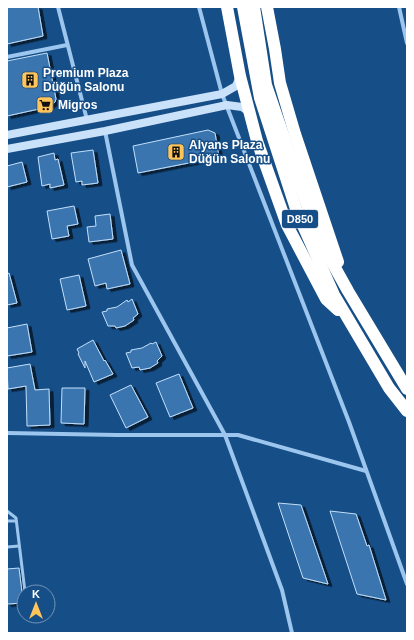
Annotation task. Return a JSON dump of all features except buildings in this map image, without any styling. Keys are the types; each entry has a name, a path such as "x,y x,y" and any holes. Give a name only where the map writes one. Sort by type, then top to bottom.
{"highway":[{"path":"227,7 240,76 249,112 257,141 287,225 326,300 349,321"},
{"name":"D850","path":"243,7 260,98 297,212 334,295 389,388 407,411"},
{"name":"D850","path":"254,7 266,85 318,237 344,281 348,291 407,389"},
{"path":"267,7 280,83 295,134 344,281"}],"street":[{"path":"58,7 87,120"},
{"path":"199,7 222,94 366,471 407,584"},
{"path":"399,7 407,43"},
{"path":"7,57 68,45"},
{"path":"7,135 222,94 236,86 240,76"},
{"path":"7,149 227,105 242,107 249,112"},
{"path":"104,130 132,265 225,435 282,590 292,633"},
{"path":"7,433 238,435 366,471"}],"lane":[{"path":"7,511 16,518 24,584"},
{"path":"7,521 16,521"},
{"path":"7,547 19,546"}],"place":[{"name":"Premium Plaza Düğün Salonu","path":"30,80"},
{"name":"Migros","path":"45,105"},
{"name":"Alyans Plaza Düğün Salonu","path":"176,152"}]}
